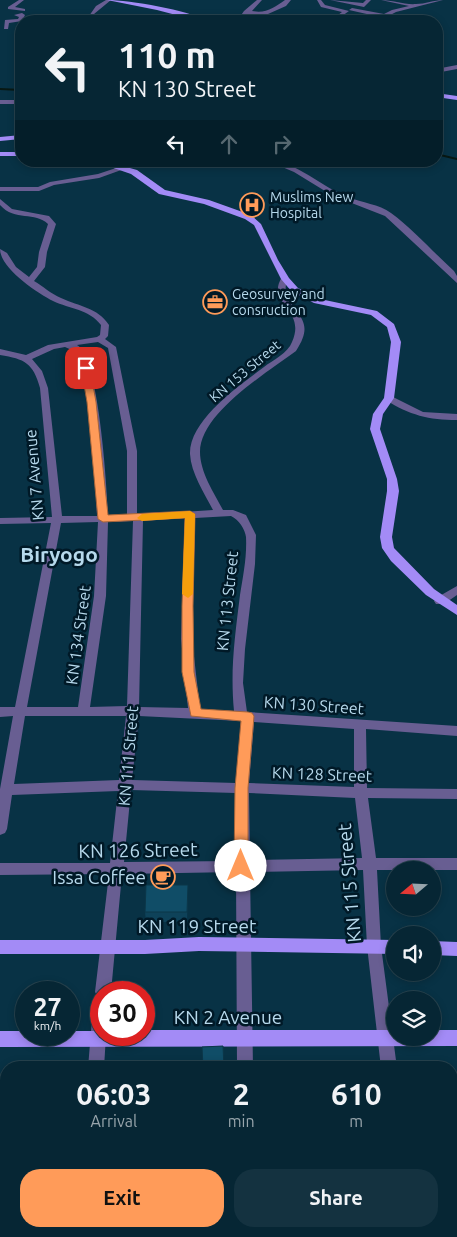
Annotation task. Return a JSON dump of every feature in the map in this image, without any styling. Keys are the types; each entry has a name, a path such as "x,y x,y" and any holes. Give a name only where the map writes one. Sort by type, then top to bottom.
{"main road":[{"path":"109,0 158,8 183,15"},
{"path":"443,96 457,98"},
{"path":"0,139 15,138"},
{"path":"0,154 15,154"},
{"path":"119,167 144,177 162,192 226,208 254,220 285,279 295,290 309,298 374,313 386,321 394,332 396,342 389,398 378,414 375,429 392,479 393,491 386,522 388,548 394,558 440,601 457,611"},
{"name":"KN 119 Street","path":"0,947 199,944 244,946 386,946"},
{"path":"441,948 457,949"},
{"name":"KN 2 Avenue","path":"155,1038 457,1038"},
{"name":"KN 2 Avenue","path":"0,1039 90,1039"}],"street":[{"path":"17,15 23,10 7,8 22,0"},
{"path":"91,15 98,7 109,0"},
{"path":"245,14 260,0"},
{"path":"245,14 262,15 284,5 289,0"},
{"path":"319,0 323,6 379,15"},
{"path":"332,0 363,5 370,0"},
{"path":"383,0 418,6"},
{"path":"387,15 394,11 441,0"},
{"path":"340,15 346,11"},
{"path":"245,14 249,15"},
{"path":"0,16 15,15"},
{"path":"17,15 22,15"},
{"path":"15,21 7,21 6,27 15,26"},
{"path":"443,70 457,67"},
{"path":"0,102 15,102"},
{"path":"286,167 296,171 327,190 388,214 452,273 457,282"},
{"path":"0,189 39,190 52,184 99,176 122,168"},
{"path":"0,201 9,211 46,218 52,224 43,252 41,267 30,281"},
{"path":"0,251 7,256 10,265 30,281 56,298 98,315 105,325 104,336 100,339 43,350 27,358 0,352"},
{"name":"KN 153 Street","path":"219,513 197,464 196,444 199,434 226,402 293,349 296,344 300,334 300,322 281,294 282,284 285,279"},
{"name":"KN 111 Street","path":"100,339 112,347 120,398 129,431 132,451 135,518 133,711 104,981"},
{"name":"KN 134 Street","path":"67,345 76,348 80,352 86,368 92,402 103,519 100,596 83,712"},
{"name":"KN 7 Avenue","path":"0,829 20,711 57,519 44,388 37,366 27,358"},
{"path":"389,398 417,415 457,417"},
{"name":"KN 113 Street","path":"0,521 135,518 233,513 242,517 251,535 250,564 239,649 238,682 244,716 241,866 245,1061"},
{"path":"190,514 187,606 188,672 195,713"},
{"path":"440,601 457,590"},
{"name":"KN 130 Street","path":"0,712 133,711 195,713 457,731"},
{"name":"KN 115 Street","path":"360,724 361,793 370,864 374,946 388,1061"},
{"name":"KN 128 Street","path":"6,790 126,786 457,794"},
{"name":"KN 126 Street","path":"0,868 115,870 241,866 457,864"},
{"path":"96,1061 98,1046"}],"building":[{"path":"146,885 188,885 187,912 145,912"},
{"path":"223,1046 224,1061 203,1061 202,1047"}],"waterway":[{"path":"0,89 15,90"},
{"path":"443,156 457,159"}],"slow traffic":[{"path":"142,518 190,514 188,594"}],"place":[{"name":"Muslims New Hospital","path":"252,205"},
{"name":"Geosurvey and consruction","path":"215,302"},
{"name":"Issa Coffee","path":"163,877"}],"district":[{"name":"Biryogo","path":"59,555"}],"route":[{"path":"86,368 100,471 103,519 190,514 187,606 188,672 195,713 248,716 242,788 241,866"}]}
